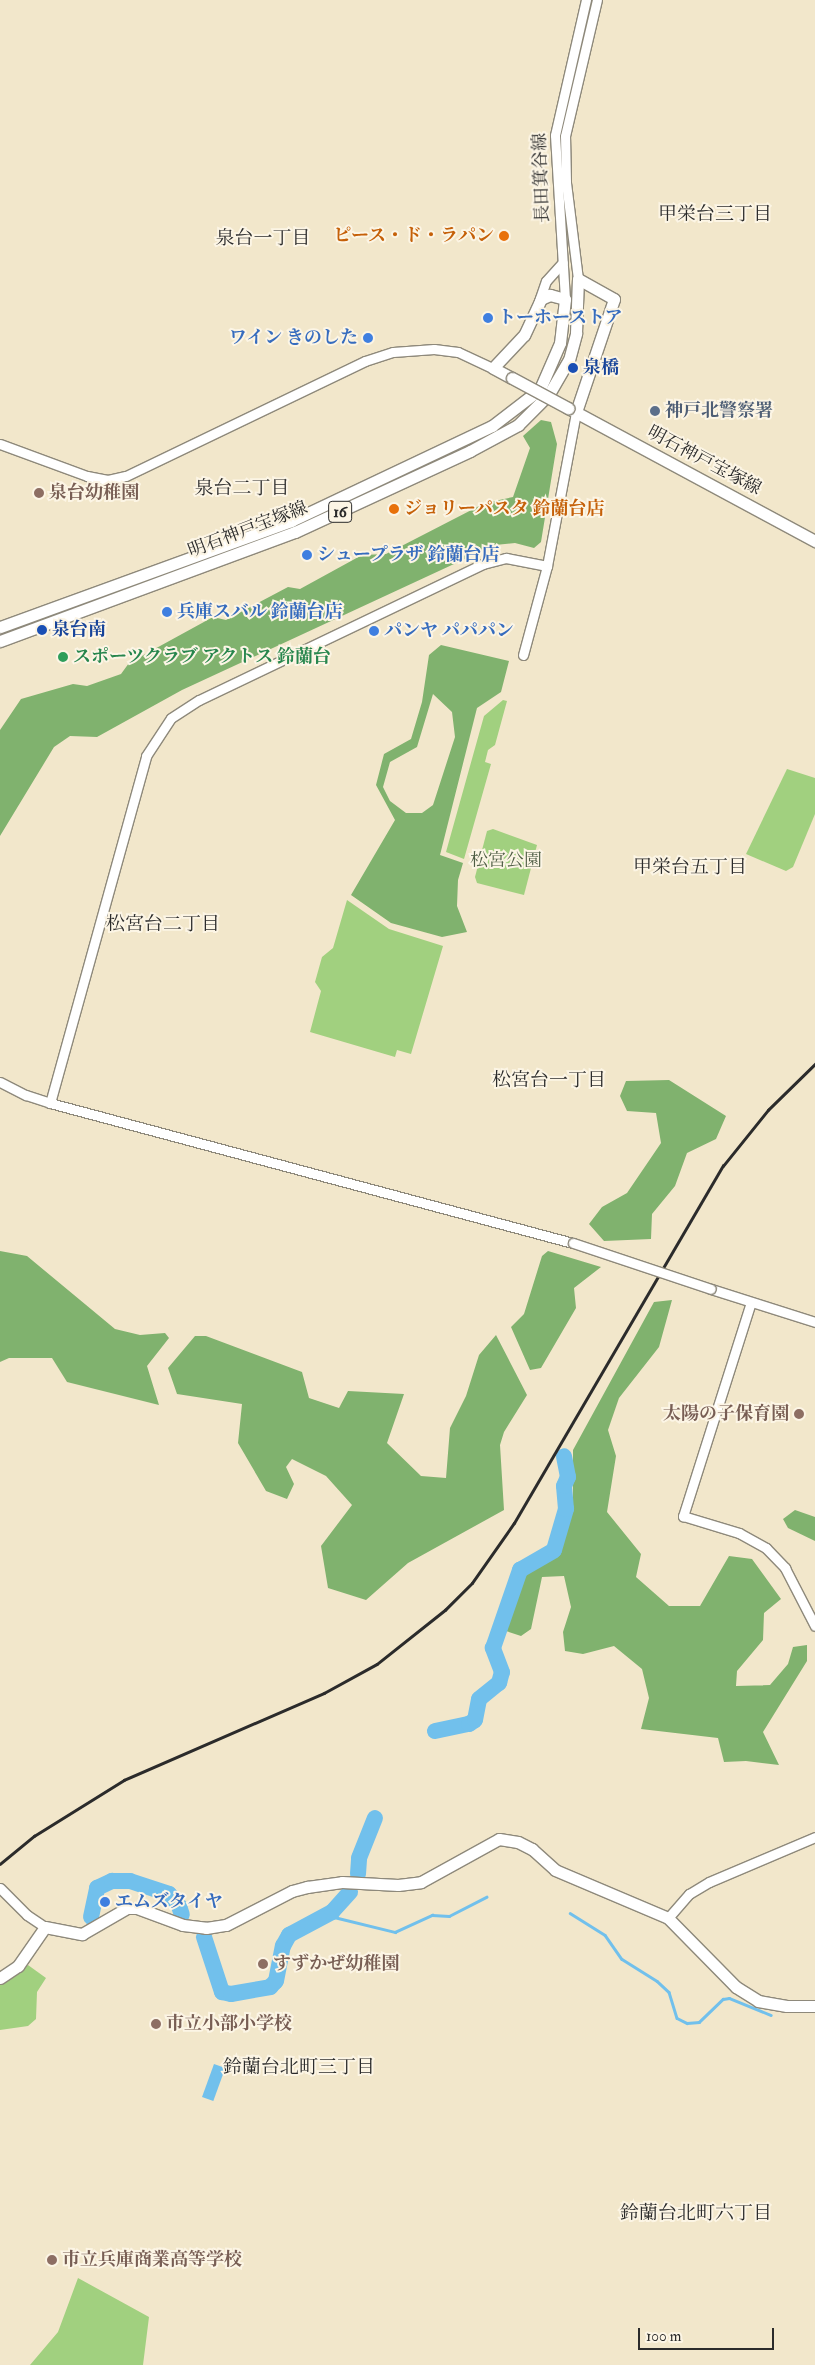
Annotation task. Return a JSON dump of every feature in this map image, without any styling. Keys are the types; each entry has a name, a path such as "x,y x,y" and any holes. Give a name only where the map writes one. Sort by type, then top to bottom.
{"main road":[{"path":"572,410 614,299 578,279"},
{"name":"明石神戸宝塚線","path":"0,641 295,532 470,452 518,425 549,394 569,360 576,333 578,279"},
{"path":"493,368 524,335 535,311 545,296 565,299"},
{"name":"明石神戸宝塚線","path":"0,627 291,521 492,426 524,404 546,377 565,325 565,299"},
{"name":"明石神戸宝塚線","path":"493,368 815,541"},
{"path":"0,1978 18,1966 45,1927 82,1934 127,1908 137,1908 182,1925 206,1928 226,1925 292,1891 307,1887 342,1882 398,1885 422,1882 499,1839 518,1842 532,1849 555,1870 668,1918 736,1987 758,2001 787,2006 815,2006"}],"street":[{"name":"長田箕谷線","path":"565,299 555,135 586,0"},
{"name":"長田箕谷線","path":"578,279 566,182 565,136 597,0"},
{"path":"535,311 546,281 563,262"},
{"path":"0,444 87,476 108,480 126,476 365,362 393,352 434,349 458,352 493,368"},
{"path":"523,655 546,566 572,410"},
{"path":"50,1103 146,756 171,718 199,700 483,564 506,558 546,566"},
{"path":"0,1082 26,1095 50,1103 573,1243 815,1322"},
{"path":"751,1302 684,1516 739,1533 766,1548 785,1568 815,1626"},
{"path":"668,1918 689,1894 709,1882 815,1837"},
{"path":"0,1888 27,1915 45,1927"}],"green space":[{"path":"541,420 551,422 557,444 541,542 534,548 515,543 495,545 182,690 97,737 70,736 54,747 0,836 0,730 21,699 73,684 87,686 121,674 129,663 213,617 226,620 288,587 300,589 362,555 386,554 485,503 513,497 530,448 523,436"},
{"path":"441,645 509,661 501,692 477,708 440,855 463,863 458,880 457,906 467,932 442,937 391,923 351,895 395,820 376,785 384,754 411,739 422,702 429,655","holes":["433,694 452,712 455,737 433,805 422,813 406,813 390,801 383,787 390,762 417,747"]},
{"path":"503,700 507,701 495,745 488,750 485,762 491,764 464,859 446,852 484,716"},
{"path":"787,769 815,778 815,814 793,867 786,871 746,854"},
{"name":"松宮公園","path":"493,829 537,845 524,895 477,883 475,877 487,831"},
{"path":"347,900 389,929 443,946 411,1054 397,1050 395,1057 310,1032 321,991 315,982 322,957 333,948"},
{"path":"669,1080 726,1116 716,1139 687,1153 675,1186 652,1214 651,1239 604,1241 589,1224 602,1207 627,1193 661,1143 656,1113 627,1111 620,1096 626,1081"},
{"path":"0,1251 27,1256 115,1329 140,1335 165,1333 169,1338 147,1366 159,1405 67,1382 52,1358 9,1358 0,1362"},
{"path":"548,1251 601,1267 574,1288 576,1308 541,1368 530,1370 511,1327 524,1314 542,1256"},
{"path":"672,1300 659,1347 619,1398 608,1430 616,1456 607,1512 641,1554 636,1577 669,1606 700,1606 729,1556 752,1559 781,1599 764,1613 763,1640 737,1671 736,1686 770,1685 788,1664 793,1647 807,1645 807,1661 763,1732 779,1765 746,1761 724,1762 718,1738 641,1729 649,1698 642,1669 614,1646 583,1654 565,1651 563,1632 571,1607 564,1576 542,1577 531,1629 521,1636 506,1631 525,1574 559,1552 573,1511 573,1450 654,1302"},
{"path":"496,1335 527,1395 504,1432 500,1445 504,1510 408,1563 366,1600 328,1588 321,1546 352,1505 326,1476 292,1459 286,1467 294,1484 287,1499 266,1491 238,1443 242,1404 177,1394 168,1368 195,1336 206,1336 302,1372 309,1398 339,1408 348,1391 404,1394 387,1443 421,1476 446,1478 450,1428 466,1396 479,1355"},
{"path":"795,1510 815,1517 815,1541 788,1528 783,1519"},
{"path":"28,1965 46,1978 37,1992 36,2019 28,2026 0,2030 0,1985"},
{"path":"78,2278 149,2317 143,2365 30,2365 58,2332"}],"water":[{"path":"214,2064 225,2068 213,2101 202,2097"}],"waterway":[{"path":"435,1731 469,1724 475,1720 479,1699 499,1683 502,1672 493,1648 520,1570 554,1550 566,1509 564,1486 568,1477 564,1456"},
{"path":"358,1874 359,1858 375,1818"},
{"path":"91,1917 97,1888 112,1881 130,1881 169,1894 179,1906 182,1915"},
{"path":"204,1937 222,1992 231,1994 270,1987 276,1981 283,1946 289,1935 332,1912 350,1892"},
{"path":"322,1917 334,1917 395,1932 432,1915 449,1916 486,1897"},
{"path":"570,1913 605,1935 622,1959 657,1981 669,1992 677,2018 687,2023 699,2022 723,1999 729,1998 771,2015"}],"railway":[{"path":"0,1864 34,1836 124,1780 324,1693 377,1664 445,1610 472,1583 514,1523 723,1166 768,1110 815,1064"}],"place":[{"name":"ピース・ド・ラパン","path":"504,236"},
{"name":"トーホーストア","path":"488,318"},
{"name":"ワイン きのした","path":"368,338"},
{"name":"泉橋","path":"573,368"},
{"name":"神戸北警察署","path":"655,411"},
{"name":"泉台幼稚園","path":"39,493"},
{"name":"ジョリーパスタ 鈴蘭台店","path":"394,509"},
{"name":"シュープラザ 鈴蘭台店","path":"307,555"},
{"name":"兵庫スバル 鈴蘭台店","path":"167,612"},
{"name":"泉台南","path":"42,630"},
{"name":"パンヤ パパパン","path":"374,631"},
{"name":"スポーツクラブ アクトス 鈴蘭台","path":"63,657"},
{"name":"太陽の子保育園","path":"799,1414"},
{"name":"エムズタイヤ","path":"105,1902"},
{"name":"すずかぜ幼稚園","path":"263,1964"},
{"name":"市立小部小学校","path":"156,2024"},
{"name":"市立兵庫商業高等学校","path":"52,2260"}],"district":[{"name":"甲栄台三丁目","path":"715,215"},
{"name":"泉台一丁目","path":"263,239"},
{"name":"泉台二丁目","path":"242,489"},
{"name":"甲栄台五丁目","path":"690,868"},
{"name":"松宮台二丁目","path":"163,925"},
{"name":"松宮台一丁目","path":"549,1081"},
{"name":"鈴蘭台北町三丁目","path":"299,2068"},
{"name":"鈴蘭台北町六丁目","path":"696,2214"}]}
